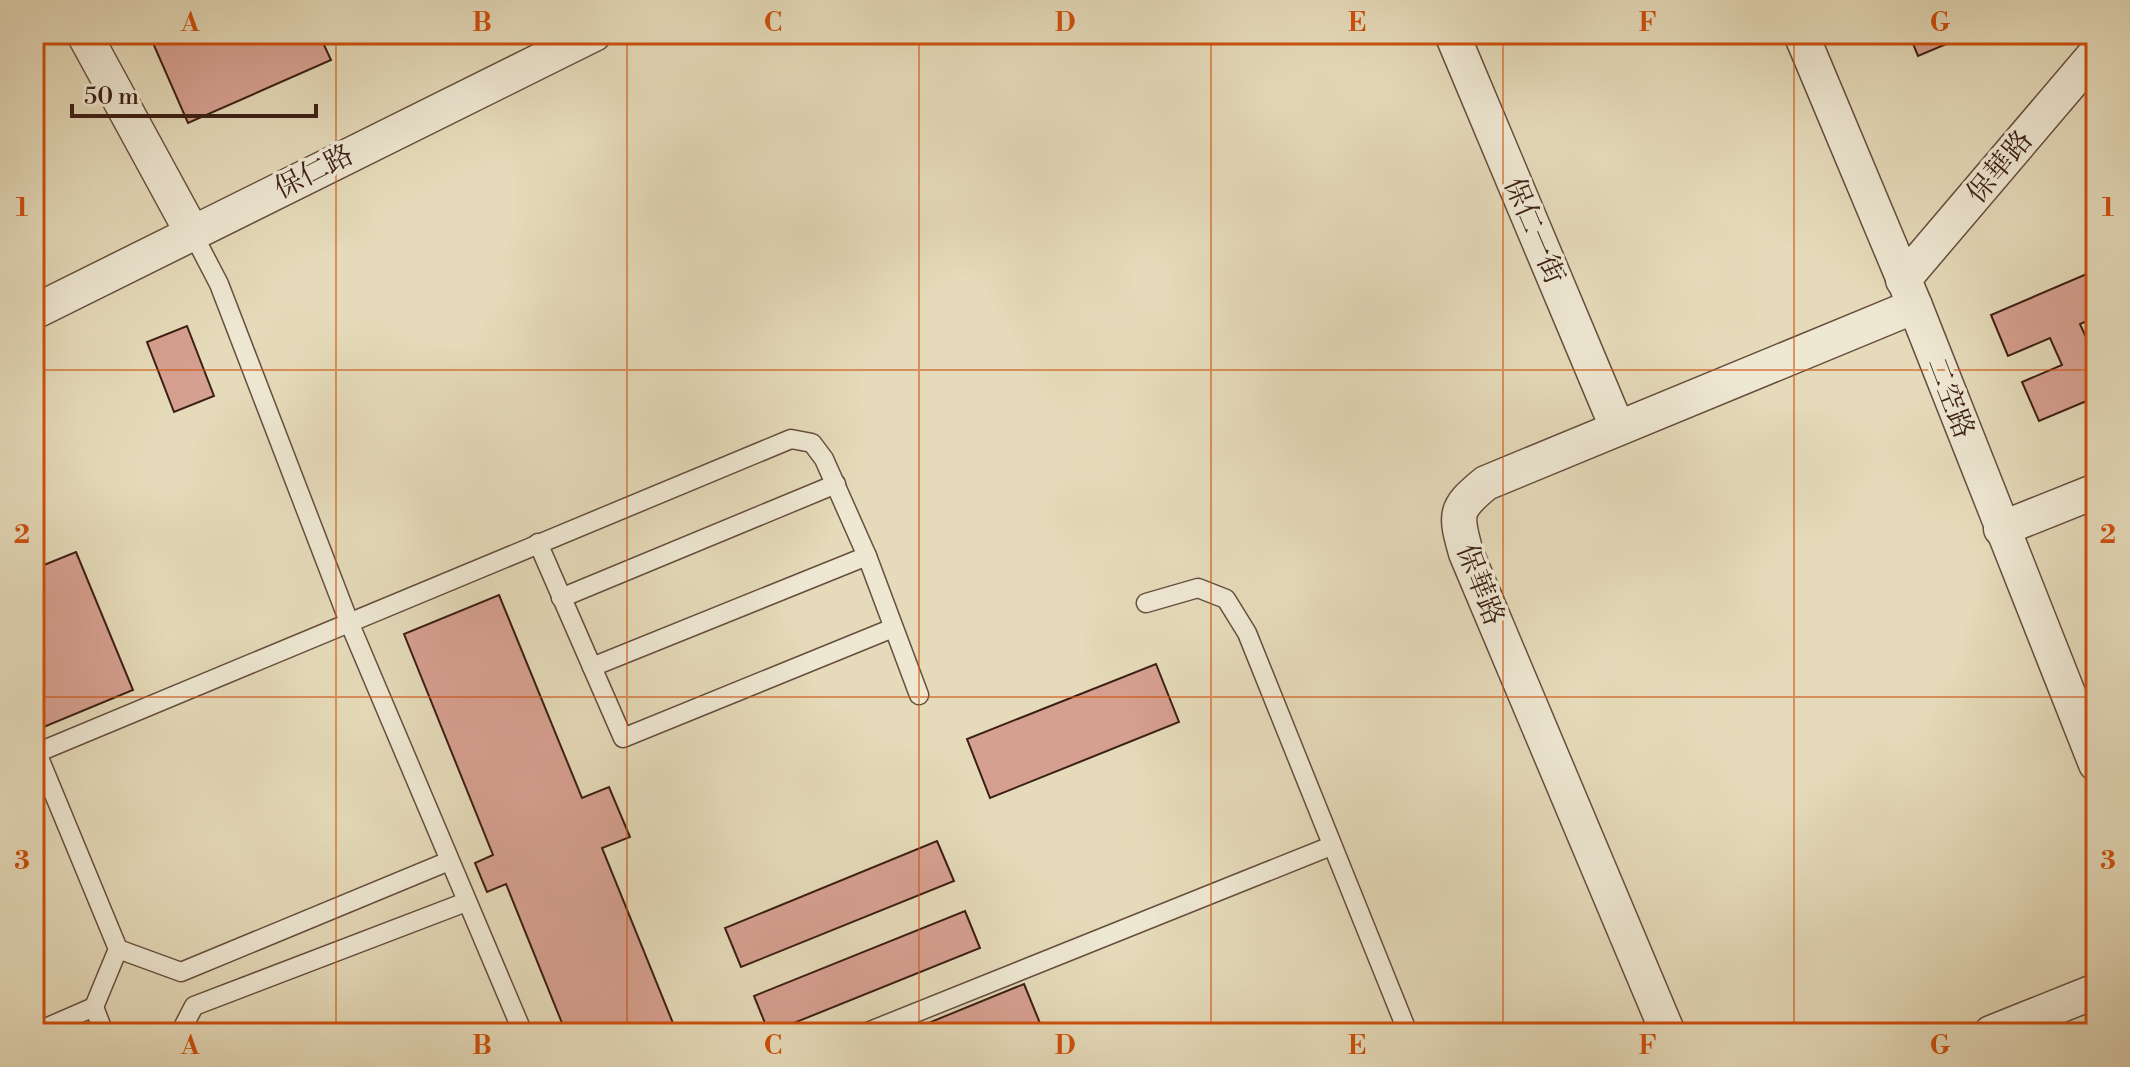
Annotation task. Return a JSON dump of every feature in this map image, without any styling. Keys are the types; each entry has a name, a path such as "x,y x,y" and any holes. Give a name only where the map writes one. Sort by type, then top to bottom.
{"street":[{"path":"84,34 193,234"},
{"name":"保仁路","path":"34,312 594,34"},
{"name":"保仁一街","path":"1452,34 1617,427"},
{"name":"二空路","path":"1801,34 1909,293 2096,764"},
{"name":"保華路","path":"1668,1033 1466,553 1457,524 1463,502 1486,483 1617,427 1909,293 2096,53"},
{"path":"2001,529 2096,491"},
{"path":"1991,1033 2096,991"}],"lane":[{"path":"193,234 219,284 349,622 523,1033"},
{"path":"104,1033 94,1007 118,949 36,753 538,543 791,439 812,443 824,459 867,556 919,695"},
{"path":"561,598 836,484"},
{"path":"538,543 623,738 893,628"},
{"path":"592,667 867,556"},
{"path":"1146,603 1198,588 1226,599 1247,633 1408,1033"},
{"path":"865,1033 1331,846"},
{"path":"118,949 181,972 449,861"},
{"path":"180,1033 194,1006 466,902"},
{"path":"181,972 194,1006"},
{"path":"34,1033 94,1007"}],"building":[{"path":"149,34 319,34 331,60 188,123"},
{"path":"1909,34 1970,34 1918,56"},
{"path":"2096,270 2096,317 2080,324 2096,354 2096,397 2039,421 2022,382 2062,365 2050,338 2008,356 1991,315"},
{"path":"187,326 214,396 174,412 147,342"},
{"path":"76,552 133,690 34,731 34,569"},
{"path":"499,595 582,798 609,787 630,837 602,848 677,1033 566,1033 506,884 487,892 475,863 493,855 404,634"},
{"path":"1156,664 1179,722 990,798 967,739"},
{"path":"937,841 954,881 741,967 725,928"},
{"path":"965,911 980,948 769,1033 754,996"},
{"path":"1024,984 1044,1033 924,1033 921,1026"}]}
